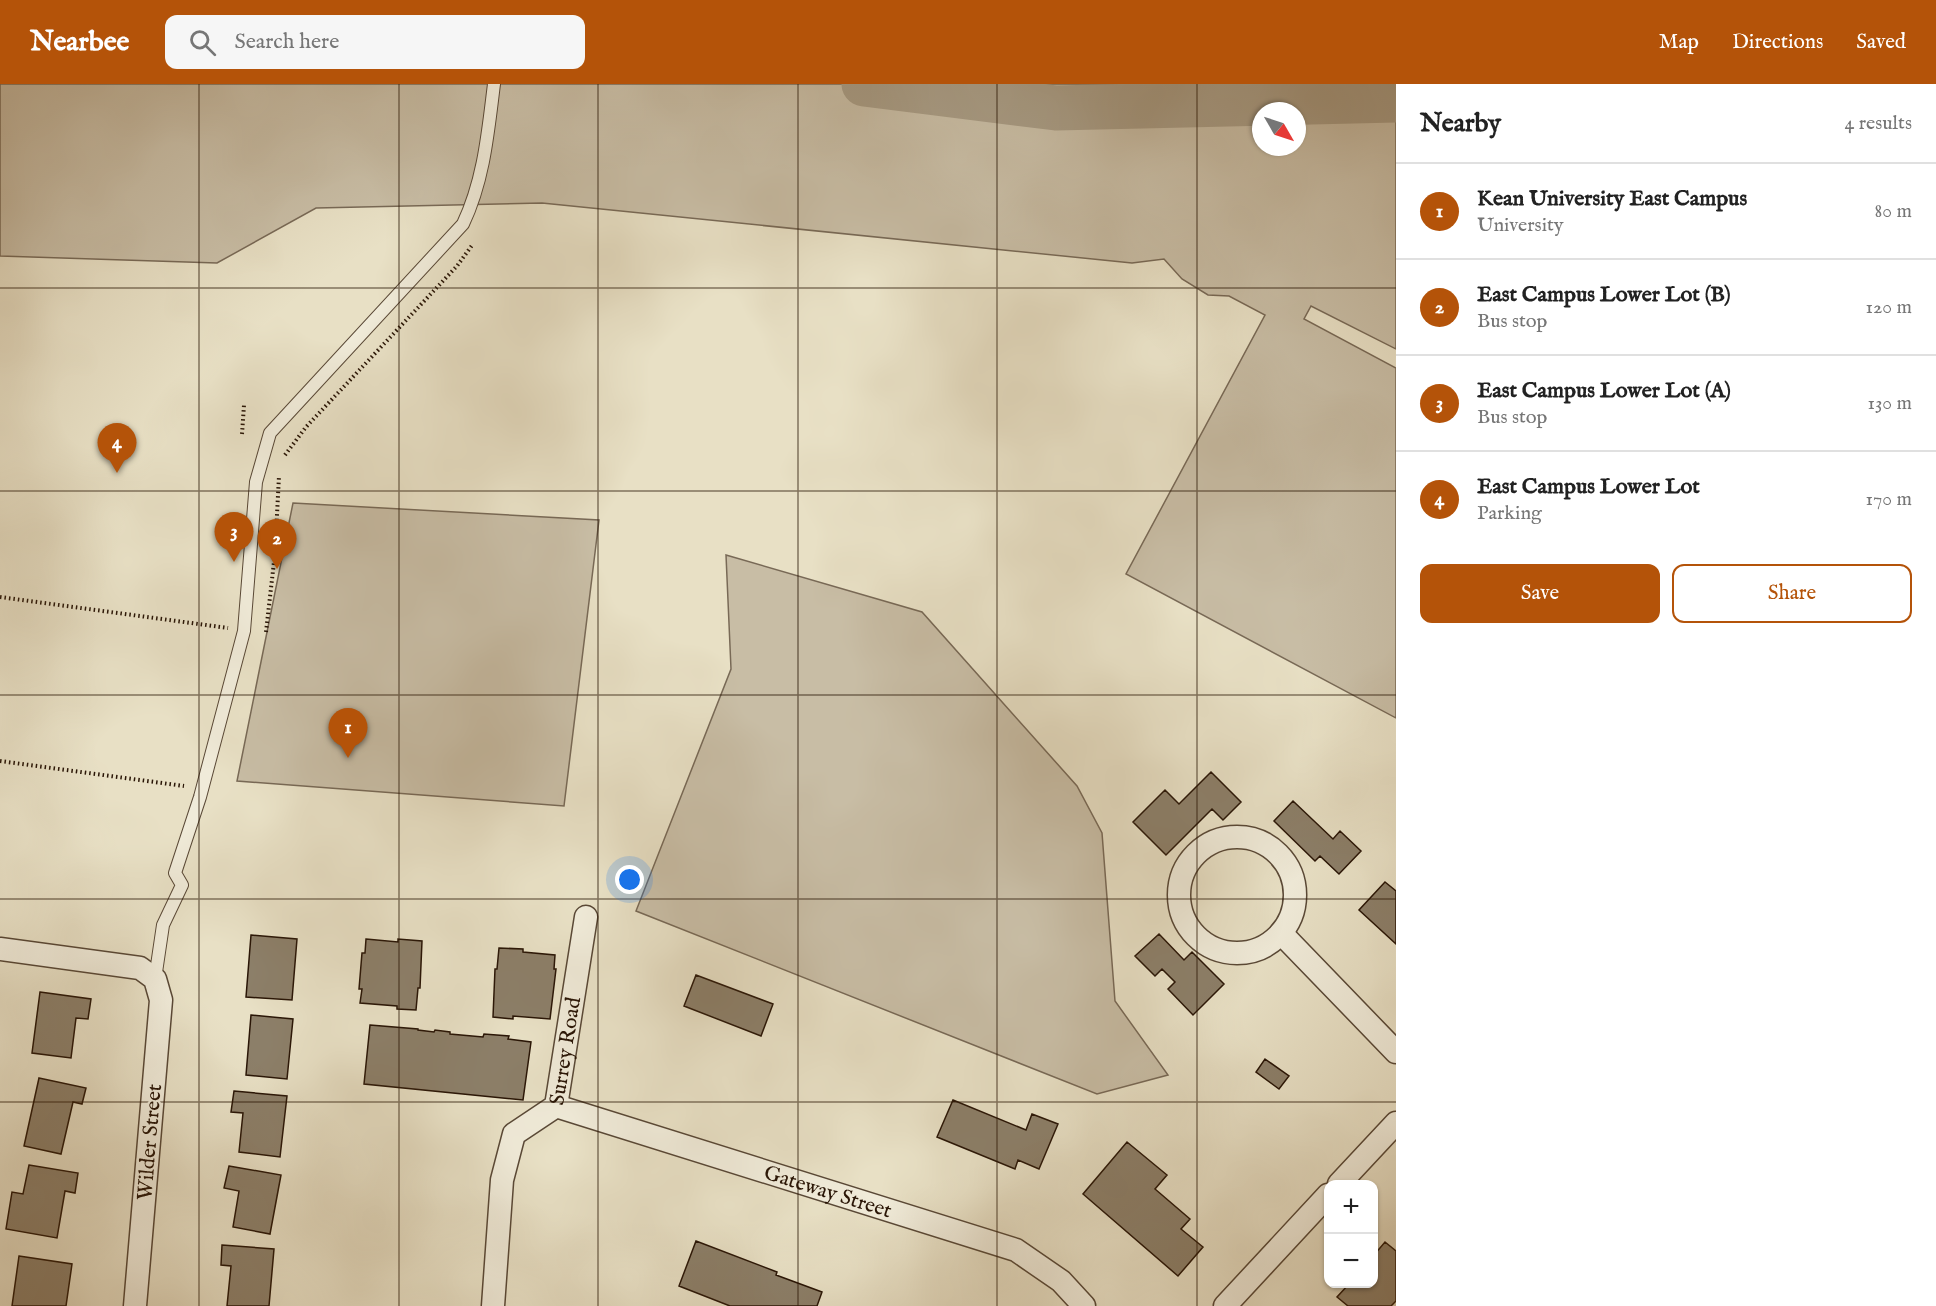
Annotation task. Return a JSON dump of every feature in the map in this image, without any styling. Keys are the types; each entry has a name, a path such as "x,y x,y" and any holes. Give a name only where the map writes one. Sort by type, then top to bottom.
{"street":[{"path":"1240,837 1258,841 1274,850 1286,863 1293,880 1295,898 1291,916 1281,933 1269,944 1252,951 1234,953 1216,949 1201,940 1188,926 1181,910 1179,892 1183,874 1192,858 1206,846 1222,839 1240,837"},
{"name":"Surrey Road","path":"493,1306 502,1180 514,1134 556,1106 586,917"},
{"path":"1281,933 1396,1052"},
{"path":"0,949 140,968 155,979"},
{"name":"Wilder Street","path":"135,1306 161,1000 155,979"},
{"name":"Gateway Street","path":"556,1106 1016,1250 1061,1281 1084,1306"},
{"path":"1344,1180 1396,1123"},
{"path":"1225,1306 1324,1200"}],"lane":[{"path":"155,979 163,925 182,885 175,873 202,788 244,631 256,482 270,433 463,224 475,200 485,153 494,84"}],"path":[{"path":"284,457 306,427 457,266 473,243"},
{"path":"242,434 244,405"},
{"path":"266,632 279,473"},
{"path":"0,597 230,628"},
{"path":"0,761 202,788"}],"shaded area":[{"path":"0,84 1396,84 1396,349 1311,306 1304,319 1396,368 1396,718 1126,574 1265,315 1229,296 1208,295 1182,279 1164,259 1132,263 542,203 316,208 217,263 0,256"},
{"path":"293,503 599,520 564,806 237,781"},
{"path":"726,555 922,612 1077,786 1102,833 1115,1001 1168,1075 1097,1094 636,911 731,669"}],"building":[{"path":"1211,772 1241,802 1223,820 1212,809 1166,855 1133,822 1165,790 1179,804"},
{"path":"1293,801 1333,839 1340,831 1361,851 1339,874 1320,856 1315,861 1274,821"},
{"path":"1385,882 1396,891 1396,944 1359,910"},
{"path":"1159,934 1184,960 1192,952 1224,984 1193,1015 1168,989 1175,982 1162,969 1155,976 1135,956"},
{"path":"251,935 297,939 292,1000 246,997"},
{"path":"366,939 398,942 398,939 422,941 420,988 418,988 416,1010 360,1003 362,953 365,953"},
{"path":"499,948 523,949 523,952 555,955 554,969 556,969 550,1019 493,1017 495,969 497,969"},
{"path":"696,975 773,1004 761,1036 684,1006"},
{"path":"40,992 91,999 88,1019 76,1018 71,1058 32,1053"},
{"path":"251,1015 293,1019 287,1079 246,1075"},
{"path":"370,1025 434,1032 435,1030 483,1037 484,1034 509,1036 508,1039 531,1042 523,1100 364,1084"},
{"path":"1265,1059 1289,1076 1279,1089 1256,1072"},
{"path":"39,1078 86,1088 82,1104 73,1102 61,1154 24,1146"},
{"path":"234,1091 287,1096 280,1157 239,1152 243,1113 231,1112"},
{"path":"953,1100 1026,1130 1032,1114 1058,1124 1039,1169 1018,1160 1015,1169 937,1137"},
{"path":"1127,1142 1167,1175 1155,1189 1190,1219 1181,1229 1203,1247 1178,1276 1083,1194"},
{"path":"29,1165 78,1173 75,1193 65,1191 57,1238 6,1229 12,1192 23,1194"},
{"path":"229,1166 281,1175 270,1234 233,1227 239,1191 224,1188"},
{"path":"696,1241 822,1292 817,1306 730,1306 679,1286"},
{"path":"1385,1242 1396,1251 1396,1301 1391,1306 1348,1306 1337,1297 1345,1288 1378,1288 1378,1250"},
{"path":"222,1245 274,1249 269,1306 227,1306 231,1266 221,1265"},
{"path":"19,1256 72,1264 66,1306 12,1306"}],"waterway":[{"path":"864,84 1056,108 1396,100"}],"place":[{"name":"East Campus Lower Lot","path":"117,473"},
{"name":"East Campus Lower Lot (A)","path":"234,562"},
{"name":"East Campus Lower Lot (B)","path":"277,569"},
{"name":"Kean University East Campus","path":"348,758"}]}
